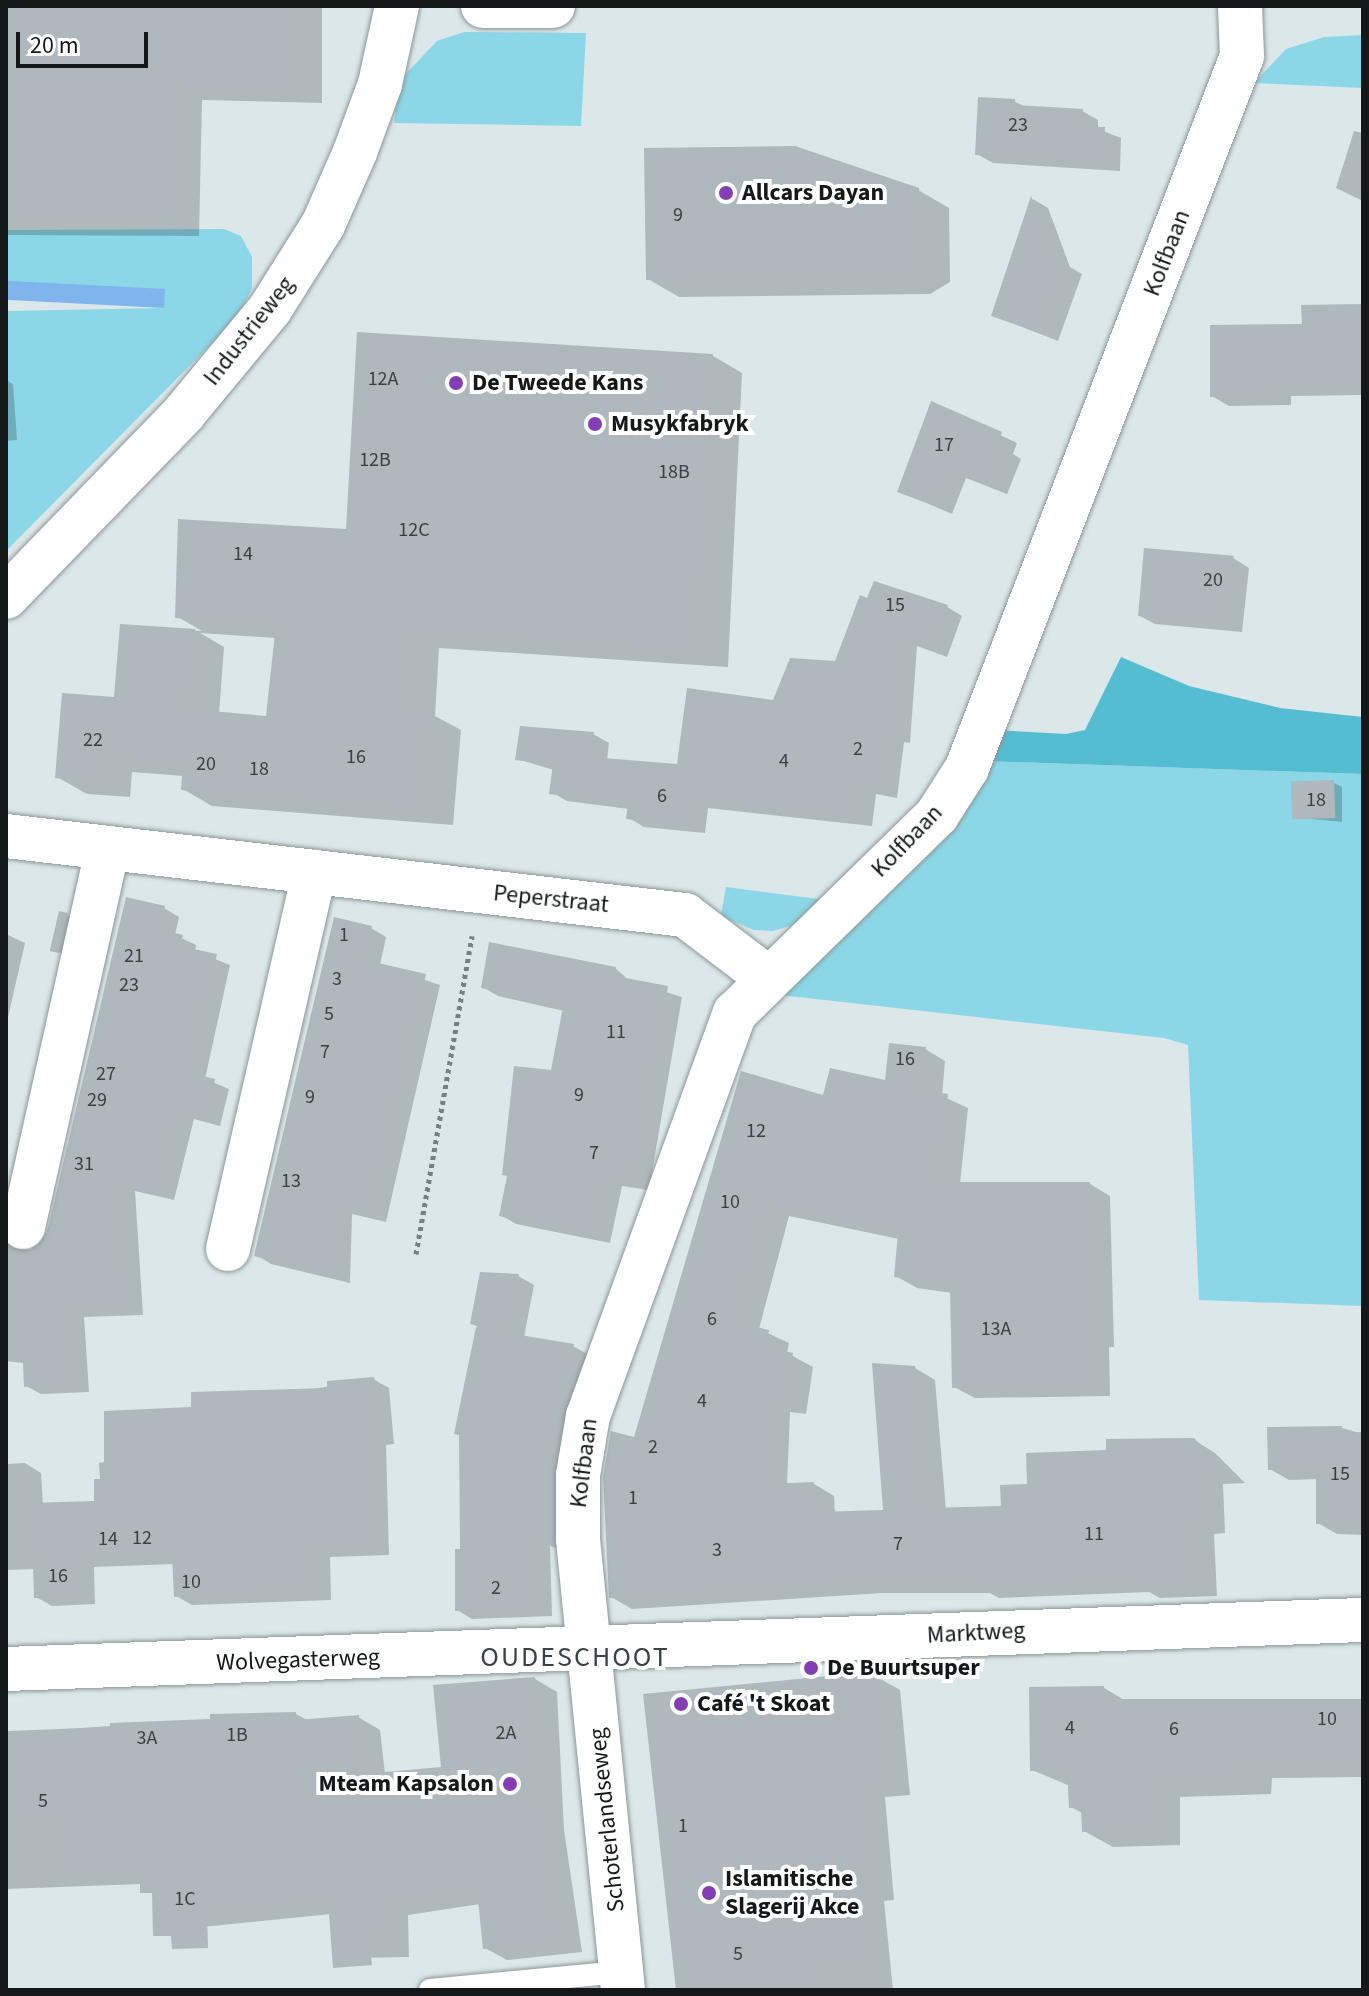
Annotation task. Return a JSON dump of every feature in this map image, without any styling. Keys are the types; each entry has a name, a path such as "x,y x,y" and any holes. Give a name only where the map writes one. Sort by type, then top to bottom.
{"street":[{"name":"Industrieweg","path":"6,597 184,413 270,309 323,225 355,152 380,84 397,6"},
{"path":"483,6 553,6"},
{"name":"Kolfbaan","path":"590,1650 578,1539 578,1475 588,1416 735,1013 937,815 967,768 1242,56 1240,6"},
{"name":"Peperstraat","path":"6,836 685,915 768,978"},
{"path":"23,1227 108,848"},
{"path":"228,1249 314,872"},
{"name":"Marktweg","path":"590,1650 1363,1620"},
{"name":"Wolvegasterweg","path":"6,1669 590,1650"},
{"name":"Schoterlandseweg","path":"590,1650 623,1981"}],"lane":[{"path":"430,1990 623,1981"}],"path":[{"path":"416,1254 480,891"}],"shaded area":[{"path":"464,32 586,33 581,126 394,123 399,81 437,41"},
{"path":"1363,35 1363,88 1254,83 1286,49 1324,37"},
{"path":"224,229 241,236 252,257 252,288 238,317 6,551 6,311 163,308 165,289 6,292 6,230"},
{"path":"6,281 165,289 164,308 6,300"},
{"path":"1121,657 1189,686 1280,708 1363,717 1363,774 984,761 996,730 1066,734 1085,730"},
{"path":"984,761 1363,774 1363,1306 1199,1300 1188,1045 1164,1038 780,995"},
{"path":"726,887 826,900 803,922 773,931 754,930 721,916"}],"building":[{"path":"6,6 299,6 298,90 178,87 175,223 6,222"},
{"path":"978,97 1015,99 1015,105 1083,109 1082,127 1105,127 1104,162 975,155"},
{"path":"795,146 919,188 920,265 898,277 646,280 644,148"},
{"path":"1031,196 1056,259 1067,262 1042,334 991,316"},
{"path":"1363,304 1363,387 1275,388 1275,397 1210,397 1210,325 1302,324 1301,305"},
{"path":"357,332 713,354 699,651 410,632 406,709 432,712 424,809 181,790 183,762 103,756 101,782 55,778 62,693 114,697 120,624 195,629 189,709 266,716 276,624 175,618 178,519 346,529"},
{"path":"931,401 1002,432 997,445 1005,448 991,486 949,470 935,506 897,492"},
{"path":"1144,548 1234,556 1228,624 1138,616"},
{"path":"874,581 948,605 932,650 902,639 895,735 889,735 882,790 861,787 857,819 693,801 690,825 626,819 628,804 549,794 553,764 515,760 520,726 594,732 591,757 677,764 687,688 773,700 790,658 835,661 860,595 867,598"},
{"path":"1334,780 1335,818 1292,819 1291,782"},
{"path":"126,897 165,906 160,929 183,935 179,946 217,954 190,1073 215,1079 206,1119 179,1112 159,1194 121,1184 129,1308 70,1309 75,1384 24,1387 23,1363 6,1361 6,1245 30,1251 47,1232"},
{"path":"59,911 68,913 59,953 50,951"},
{"path":"334,917 372,926 365,960 426,974 371,1215 337,1207 336,1276 254,1256"},
{"path":"489,942 616,967 615,976 668,986 634,1183 607,1179 595,1236 499,1216 507,1176 502,1175 514,1066 551,1070 563,1007 481,988"},
{"path":"889,1043 926,1047 921,1091 948,1094 939,1182 1090,1182 1094,1336 1089,1336 1090,1385 952,1388 950,1285 894,1277 898,1233 768,1205 738,1323 769,1330 766,1347 793,1353 786,1404 770,1402 767,1484 814,1482 815,1512 883,1510 872,1363 915,1366 927,1508 1001,1506 1000,1485 1027,1484 1026,1453 1106,1450 1106,1439 1194,1438 1228,1472 1203,1473 1205,1523 1194,1523 1197,1585 1138,1588 1137,1580 977,1588 976,1582 860,1582 609,1598 603,1477 611,1431 634,1437 741,1071 823,1095 830,1068 885,1080"},
{"path":"480,1272 519,1274 508,1333 574,1344 571,1361 581,1363 563,1412 553,1471 554,1546 535,1539 536,1608 455,1611 455,1549 460,1549 459,1435 454,1434 476,1327 498,1331 470,1324"},
{"path":"374,1377 379,1436 371,1437 374,1547 315,1549 316,1592 279,1589 174,1597 172,1555 79,1559 80,1596 34,1598 31,1503 94,1501 94,1479 100,1479 99,1463 104,1462 104,1411 191,1407 191,1392 327,1388 327,1381"},
{"path":"1342,1426 1342,1433 1363,1432 1363,1523 1316,1524 1316,1469 1268,1470 1267,1427"},
{"path":"838,1675 878,1675 889,1783 863,1785 873,1888 863,1889 870,1959 815,1964 817,1990 676,1990 643,1694"},
{"path":"535,1677 543,1816 561,1941 483,1949 477,1890 386,1903 387,1932 377,1933 378,1947 370,1947 372,1965 333,1968 328,1900 207,1912 208,1948 172,1949 171,1936 153,1936 152,1893 140,1893 140,1878 126,1879 126,1872 55,1875 53,1819 11,1821 8,1731 210,1719 210,1714 296,1712 296,1720 359,1715 364,1774 441,1767 433,1685"},
{"path":"1104,1686 1104,1699 1363,1699 1363,1761 1244,1763 1243,1779 1231,1782 1152,1781 1152,1830 1082,1832 1081,1808 1069,1808 1067,1770 1030,1771 1029,1687"}],"place":[{"name":"Allcars Dayan","path":"726,193"},
{"name":"De Tweede Kans","path":"456,383"},
{"name":"Musykfabryk","path":"595,424"},
{"name":"De Buurtsuper","path":"811,1668"},
{"name":"Café 't Skoat","path":"681,1704"},
{"name":"Mteam Kapsalon","path":"510,1784"},
{"name":"Islamitische Slagerij Akce","path":"709,1893"}],"district":[{"name":"OUDESCHOOT","path":"575,1657"}]}
